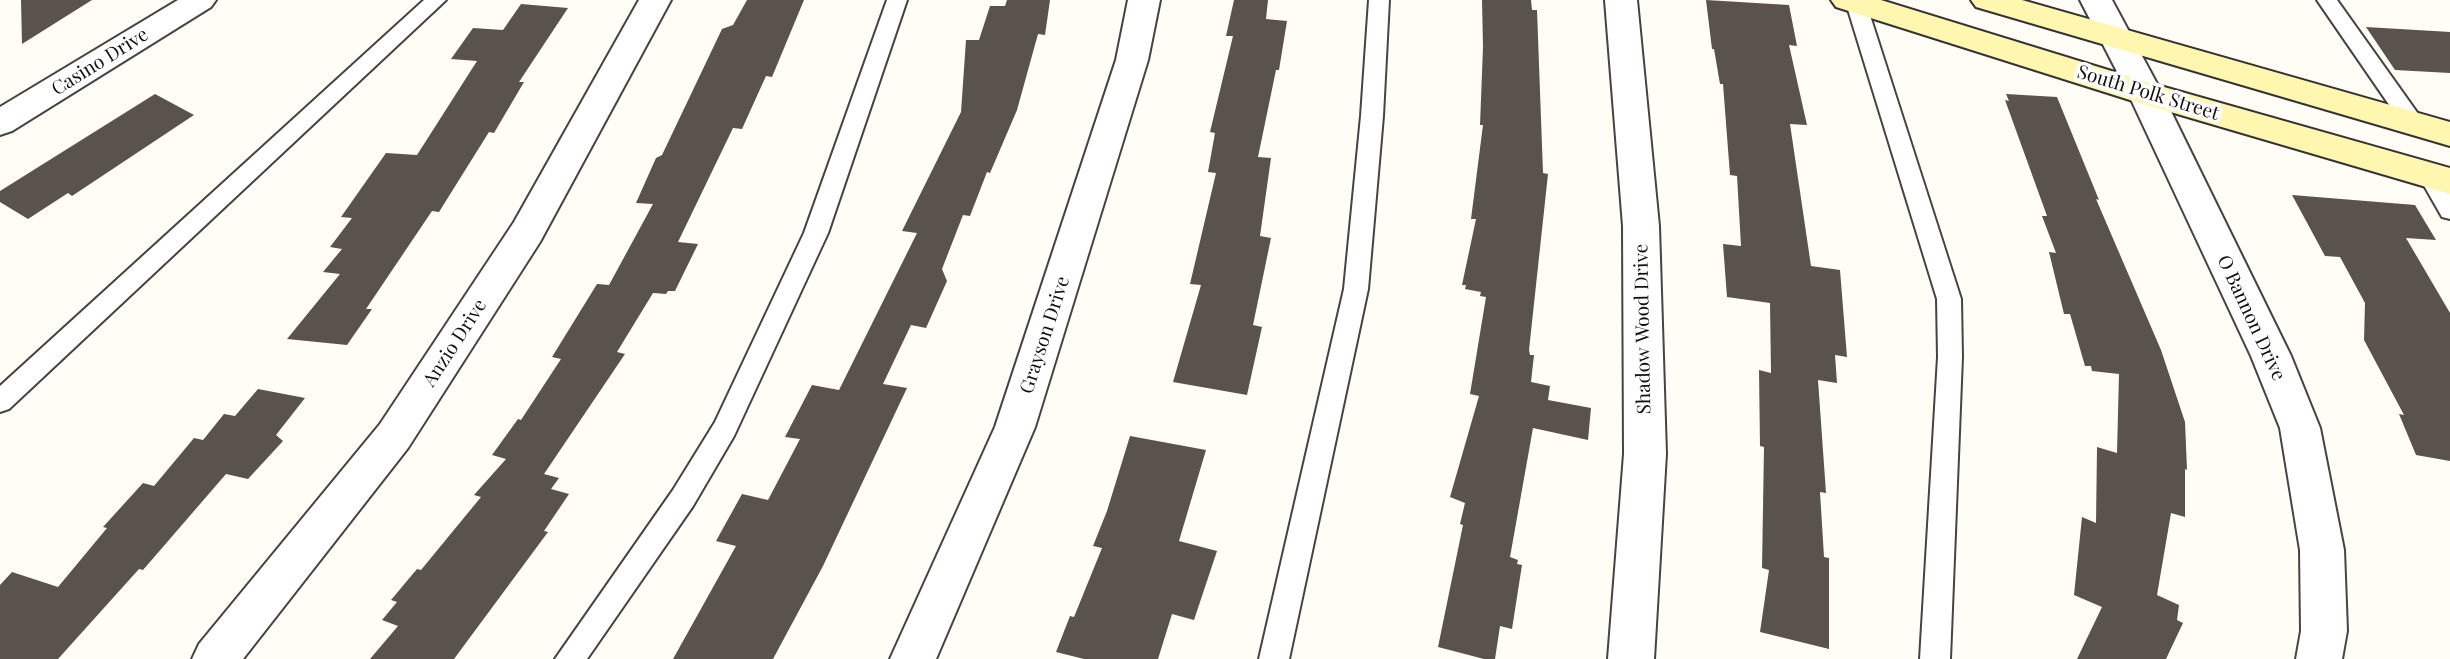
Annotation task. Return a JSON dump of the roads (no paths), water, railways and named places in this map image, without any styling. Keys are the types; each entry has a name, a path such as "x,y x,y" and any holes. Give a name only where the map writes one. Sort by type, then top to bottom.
{"main road":[{"path":"1987,0 2450,134"},
{"name":"South Polk Street","path":"1851,1 2145,93 2439,178"}],"street":[{"name":"Casino Drive","path":"0,123 200,0"},
{"name":"Anzio Drive","path":"215,659 258,609 394,436 527,232 655,0"},
{"name":"Grayson Drive","path":"914,659 1015,427 1132,60 1144,0"},
{"name":"Shadow Wood Drive","path":"1620,0 1642,253 1645,454 1631,659"},
{"name":"O Bannon Drive","path":"2096,0 2145,93 2271,356 2300,429 2322,550 2324,631 2319,659"}],"lane":[{"path":"0,402 436,0"},
{"path":"570,659 683,498 725,428 816,233 897,0"},
{"path":"1274,659 1356,289 1372,116 1379,0"},
{"path":"2327,0 2413,123"},
{"path":"1851,1 1949,299 1950,357 1935,659"},
{"path":"2439,178 2450,211"}]}
